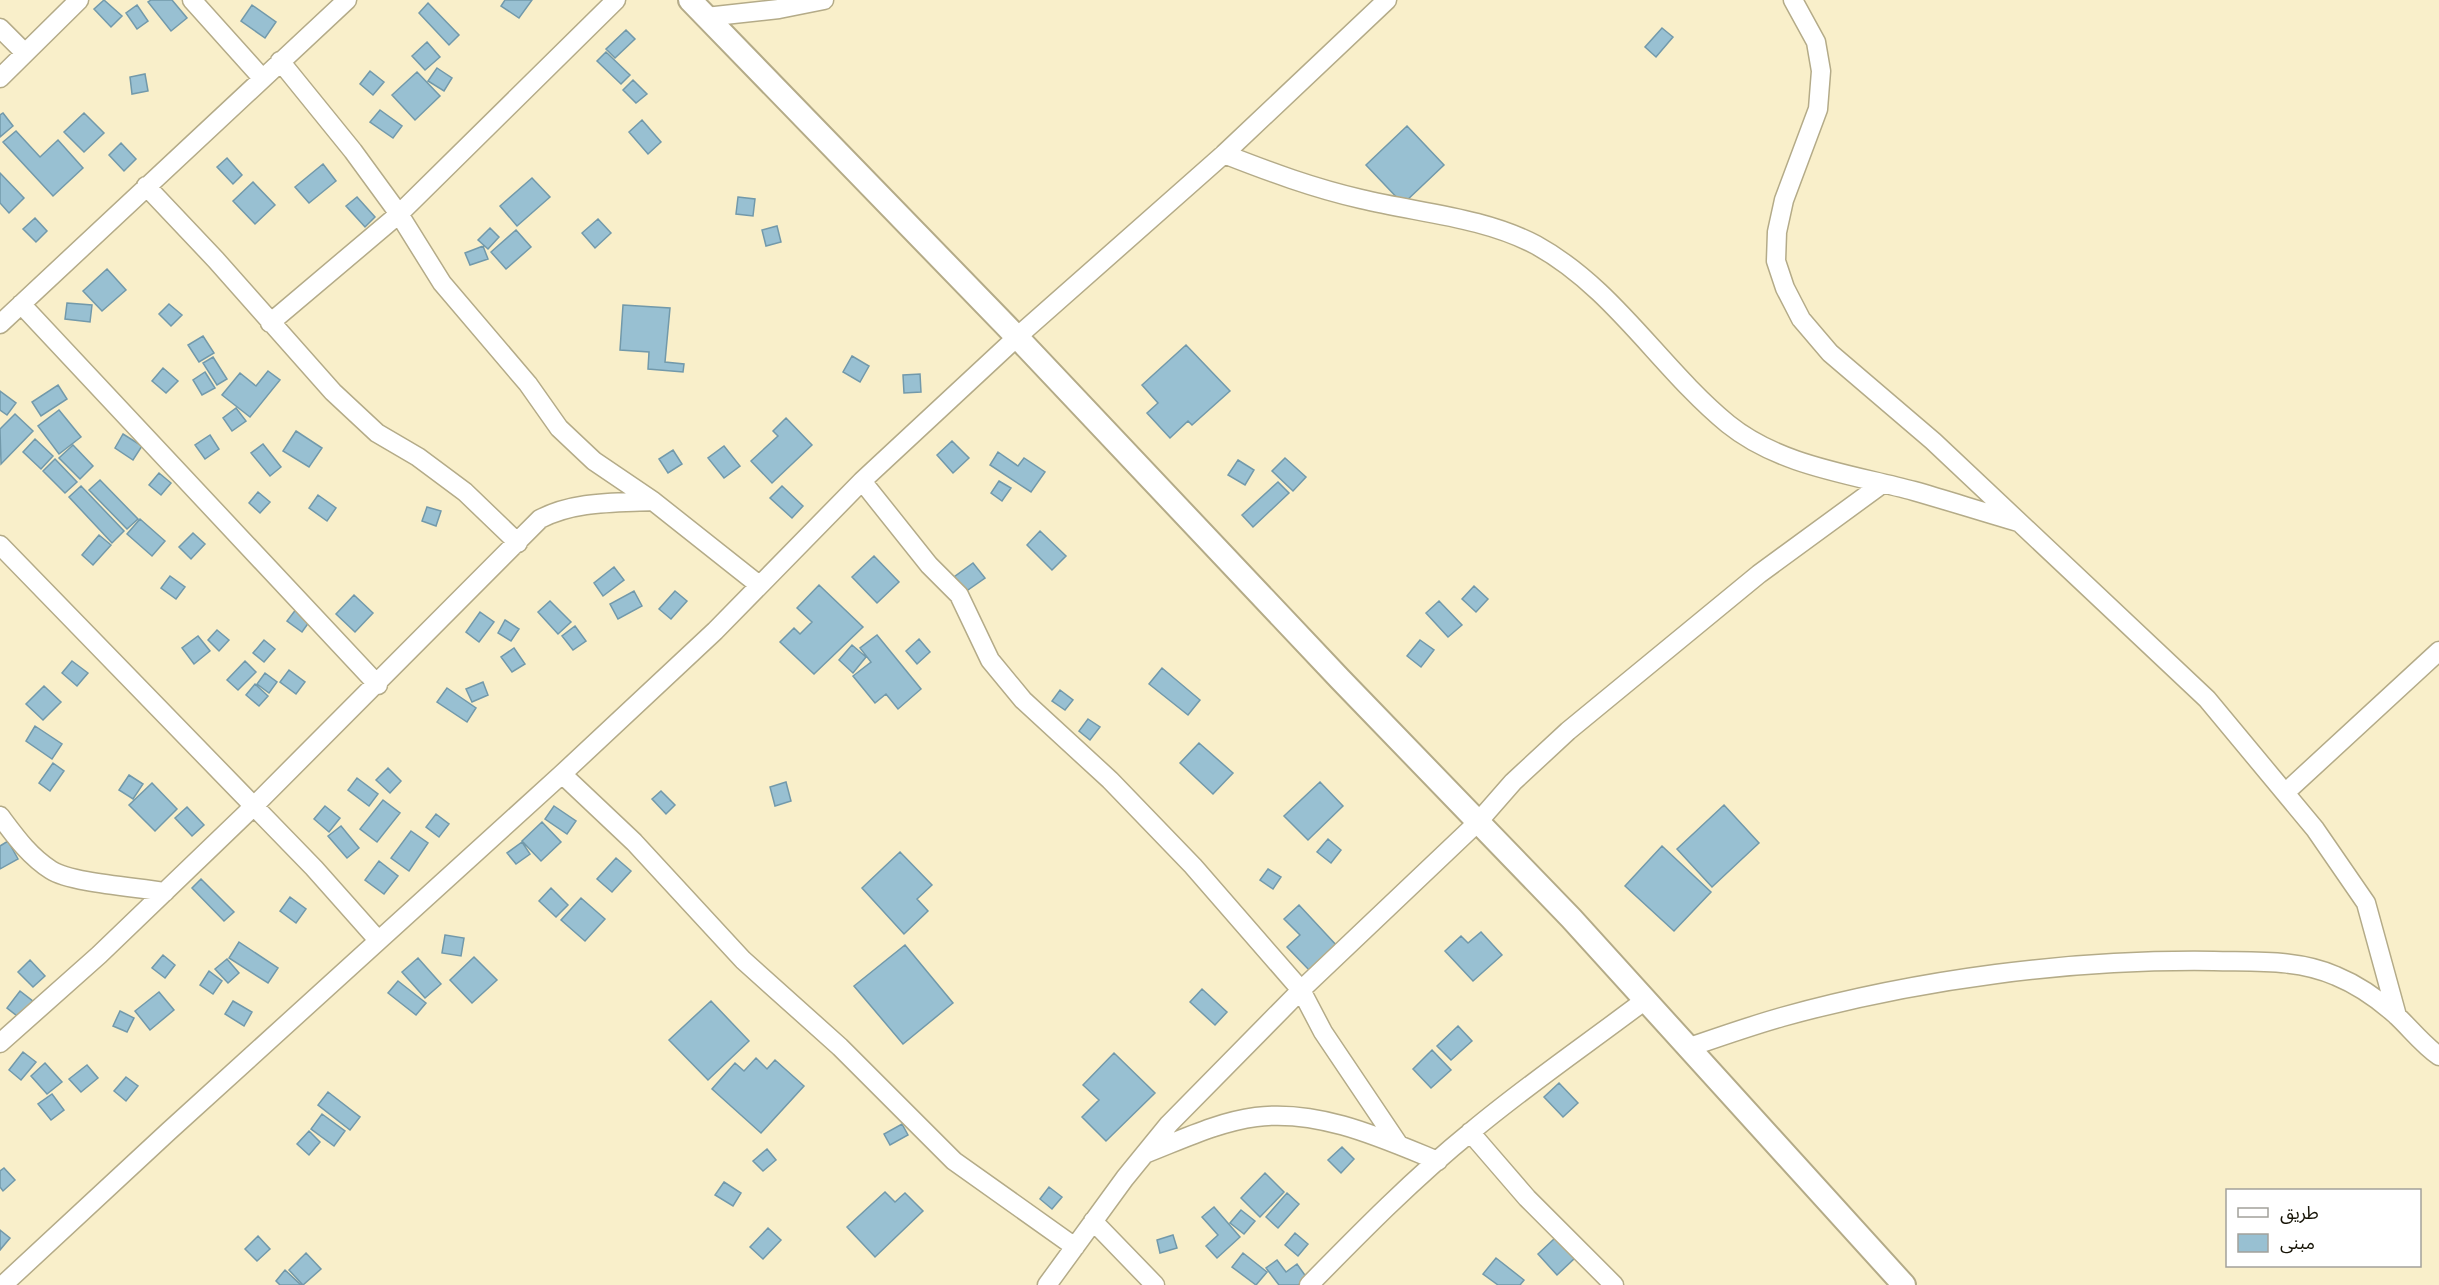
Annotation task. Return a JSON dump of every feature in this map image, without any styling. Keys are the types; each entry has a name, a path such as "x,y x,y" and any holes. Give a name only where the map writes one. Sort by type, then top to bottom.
{"street":[{"path":"0,78 79,0"},
{"path":"192,0 262,78"},
{"path":"0,324 346,0"},
{"path":"270,323 399,214 527,91 616,0"},
{"path":"690,0 1017,337 1571,918 1904,1285"},
{"path":"706,16 779,9 824,0"},
{"path":"3,1285 562,774 759,585 862,481 1017,337 1224,154 1387,0"},
{"path":"1793,0 1816,42 1821,70 1818,109 1784,200 1778,232 1776,261 1785,288 1801,319 1830,353 1933,441 2023,523 2207,699 2286,792 2340,862 2366,903 2397,1016"},
{"path":"0,28 25,53"},
{"path":"280,61 354,151 399,214 442,283 528,384 559,428 594,461 653,501 759,585"},
{"path":"1224,154 1297,183 1493,228 1535,245 1570,267 1600,293 1684,383 1730,425 1776,452 1828,472 1882,484 2023,523"},
{"path":"146,186 216,260 333,392 377,433 418,457 465,492 518,543"},
{"path":"21,304 378,685"},
{"path":"862,481 929,565 958,595 990,660 1023,700 1110,780 1184,857 1301,990 1323,1032 1399,1145"},
{"path":"1047,1285 1093,1221 1169,1124 1301,990 1478,822 1513,782 1568,731 1759,574 1882,484"},
{"path":"0,1043 165,892 254,806 378,685 540,519 559,509 579,505 653,501"},
{"path":"0,545 254,806 378,940"},
{"path":"2286,792 2439,651"},
{"path":"562,774 634,842 743,960 840,1047 954,1161 1075,1247"},
{"path":"0,816 26,851 52,871 79,879 165,892"},
{"path":"1687,1048 1783,1017 1899,991 2015,973 2116,963 2284,962 2334,975 2371,994 2397,1016 2421,1043 2439,1056"},
{"path":"1309,1285 1354,1239 1470,1132 1534,1081 1644,1001"},
{"path":"1145,1154 1210,1128 1257,1117 1303,1118 1341,1126 1399,1145 1438,1161"},
{"path":"1470,1132 1527,1197 1614,1285"},
{"path":"1093,1221 1155,1285"}],"building":[{"path":"104,0 122,16 111,27 94,9"},
{"path":"172,0 187,18 171,31 148,2"},
{"path":"505,0 532,0 519,18 501,6"},
{"path":"428,3 459,35 449,45 419,13"},
{"path":"137,5 148,21 137,29 126,13"},
{"path":"252,5 276,22 265,38 241,21"},
{"path":"1662,28 1673,37 1656,57 1645,47"},
{"path":"626,30 635,39 615,58 606,49"},
{"path":"427,42 440,57 425,70 412,56"},
{"path":"606,52 630,75 621,84 597,61"},
{"path":"437,68 452,78 444,91 428,81"},
{"path":"370,71 384,82 373,95 360,84"},
{"path":"417,72 440,96 415,120 392,95"},
{"path":"145,74 148,91 132,94 130,77"},
{"path":"633,80 647,94 636,103 623,90"},
{"path":"380,110 402,126 393,138 370,122"},
{"path":"3,113 13,126 0,137 0,115"},
{"path":"84,113 104,133 84,152 64,132"},
{"path":"642,120 661,142 648,154 629,132"},
{"path":"1407,126 1444,165 1403,204 1366,165"},
{"path":"16,131 40,157 58,140 83,168 53,196 3,142"},
{"path":"121,143 136,159 124,171 109,155"},
{"path":"227,158 242,175 233,184 217,167"},
{"path":"323,164 336,181 309,203 295,187"},
{"path":"0,173 24,198 9,213 0,203"},
{"path":"532,178 550,197 517,226 500,206"},
{"path":"253,182 275,205 255,224 233,201"},
{"path":"357,197 375,217 365,227 346,206"},
{"path":"738,197 755,199 753,216 736,214"},
{"path":"35,218 47,231 36,242 23,229"},
{"path":"598,219 611,233 595,248 582,233"},
{"path":"777,226 781,242 766,246 762,230"},
{"path":"490,228 499,237 488,249 478,240"},
{"path":"516,230 531,247 506,269 491,252"},
{"path":"483,246 488,259 470,265 465,253"},
{"path":"107,269 126,290 102,311 83,291"},
{"path":"67,303 92,305 90,322 65,319"},
{"path":"169,304 182,315 171,326 159,314"},
{"path":"623,305 670,308 665,362 684,364 683,372 648,369 649,352 620,350"},
{"path":"203,336 214,353 199,362 188,345"},
{"path":"1186,345 1230,391 1192,425 1188,421 1170,438 1147,413 1158,403 1142,385"},
{"path":"852,356 869,366 860,382 843,372"},
{"path":"213,357 227,379 217,385 203,363"},
{"path":"163,368 178,381 166,393 152,381"},
{"path":"268,371 280,380 250,417 222,395 240,373 256,386"},
{"path":"205,372 215,388 202,395 193,380"},
{"path":"920,374 921,392 904,393 903,375"},
{"path":"58,385 67,399 41,416 32,402"},
{"path":"0,391 16,403 7,415 0,410"},
{"path":"236,408 246,421 232,431 223,418"},
{"path":"59,410 81,437 59,454 38,426"},
{"path":"15,414 33,431 1,464 0,429"},
{"path":"786,418 812,445 772,483 751,461 778,436 773,431"},
{"path":"296,431 322,448 309,467 283,451"},
{"path":"123,434 142,446 133,460 115,448"},
{"path":"210,435 219,449 205,459 195,445"},
{"path":"35,439 53,456 41,469 23,452"},
{"path":"952,441 969,458 953,473 937,455"},
{"path":"263,444 281,467 270,476 251,453"},
{"path":"73,445 93,466 80,479 59,458"},
{"path":"724,446 740,466 724,478 708,458"},
{"path":"673,450 682,464 668,473 659,459"},
{"path":"998,452 1018,466 1024,458 1045,472 1031,492 990,465"},
{"path":"1285,458 1306,477 1293,491 1272,471"},
{"path":"55,459 77,482 65,493 43,471"},
{"path":"1238,460 1254,470 1245,485 1228,475"},
{"path":"159,473 171,483 161,495 149,485"},
{"path":"100,480 138,519 127,529 89,490"},
{"path":"999,481 1011,488 1002,501 991,493"},
{"path":"1278,482 1289,493 1253,527 1242,515"},
{"path":"81,486 124,531 112,543 69,497"},
{"path":"782,486 803,506 792,518 770,498"},
{"path":"258,492 270,502 260,513 249,503"},
{"path":"318,495 336,508 327,521 309,508"},
{"path":"427,507 441,511 436,526 422,521"},
{"path":"140,519 165,541 152,556 127,534"},
{"path":"1040,531 1066,556 1052,570 1027,545"},
{"path":"193,533 205,544 191,559 179,547"},
{"path":"99,535 111,545 93,565 82,555"},
{"path":"874,556 899,582 877,603 852,577"},
{"path":"973,563 985,578 965,592 954,577"},
{"path":"614,567 624,580 603,596 594,583"},
{"path":"170,576 185,587 176,599 161,588"},
{"path":"819,585 863,627 814,674 780,642 794,628 800,634 812,622 797,608"},
{"path":"1474,586 1488,599 1476,612 1462,599"},
{"path":"634,591 642,606 618,619 610,604"},
{"path":"675,591 687,601 671,619 659,609"},
{"path":"354,595 373,613 355,632 336,614"},
{"path":"550,601 571,622 558,634 538,612"},
{"path":"1439,601 1462,625 1448,637 1426,613"},
{"path":"297,608 312,618 302,632 287,621"},
{"path":"480,612 494,622 479,642 466,632"},
{"path":"505,620 519,629 511,641 498,633"},
{"path":"575,626 586,641 573,650 562,636"},
{"path":"217,630 229,640 219,651 208,640"},
{"path":"877,635 921,689 898,709 886,694 875,703 853,676 871,662 860,648"},
{"path":"198,636 210,651 194,664 182,648"},
{"path":"919,639 930,652 917,664 906,651"},
{"path":"264,640 275,649 264,662 253,653"},
{"path":"1420,640 1434,650 1421,667 1407,656"},
{"path":"852,645 866,657 853,673 839,660"},
{"path":"514,648 525,664 512,672 501,657"},
{"path":"72,661 88,673 77,686 62,673"},
{"path":"245,661 256,672 238,690 227,680"},
{"path":"1162,668 1200,700 1188,715 1149,684"},
{"path":"289,670 305,682 296,694 280,682"},
{"path":"265,673 277,682 269,693 257,684"},
{"path":"483,682 488,695 472,702 466,689"},
{"path":"255,684 268,696 259,706 246,695"},
{"path":"44,686 61,702 43,720 26,704"},
{"path":"447,688 476,708 467,722 437,702"},
{"path":"1060,690 1073,700 1065,710 1052,701"},
{"path":"1088,719 1100,727 1090,740 1079,731"},
{"path":"35,726 62,744 52,759 26,741"},
{"path":"1199,743 1233,773 1213,794 1180,763"},
{"path":"53,763 64,771 50,791 39,783"},
{"path":"388,768 401,781 390,793 376,780"},
{"path":"129,775 143,784 133,799 119,790"},
{"path":"357,778 378,794 369,806 348,790"},
{"path":"786,782 791,801 775,806 770,787"},
{"path":"1320,782 1343,806 1308,840 1284,816"},
{"path":"152,783 177,809 155,831 129,805"},
{"path":"661,791 675,805 666,814 652,799"},
{"path":"383,800 400,813 377,842 360,829"},
{"path":"1724,805 1759,843 1712,887 1677,849"},
{"path":"325,806 340,818 329,832 314,819"},
{"path":"554,806 576,821 567,834 545,819"},
{"path":"187,807 204,825 192,836 175,818"},
{"path":"436,814 449,824 439,837 426,827"},
{"path":"542,822 561,842 541,861 522,841"},
{"path":"341,826 359,848 347,858 328,836"},
{"path":"411,831 428,843 409,871 391,858"},
{"path":"1328,839 1341,850 1331,863 1317,852"},
{"path":"8,841 18,859 0,869 0,846"},
{"path":"522,842 530,854 516,864 507,853"},
{"path":"1662,846 1711,892 1674,931 1625,886"},
{"path":"900,852 932,885 917,899 928,911 904,934 862,888"},
{"path":"616,858 631,871 612,892 597,879"},
{"path":"379,861 398,876 384,894 365,880"},
{"path":"1268,869 1281,877 1273,889 1260,880"},
{"path":"201,879 234,912 224,921 192,888"},
{"path":"551,888 568,905 556,917 539,901"},
{"path":"290,897 306,909 296,923 280,911"},
{"path":"581,898 605,919 585,941 561,920"},
{"path":"1299,905 1338,947 1311,972 1287,947 1300,935 1284,919"},
{"path":"1481,932 1502,955 1473,981 1445,951 1461,936 1468,943"},
{"path":"445,935 464,938 461,956 442,953"},
{"path":"239,942 278,968 268,983 229,958"},
{"path":"905,945 953,1003 903,1044 854,986"},
{"path":"163,955 175,965 165,978 152,968"},
{"path":"474,957 497,980 472,1003 450,980"},
{"path":"418,958 441,984 425,998 402,972"},
{"path":"227,959 239,973 228,983 215,969"},
{"path":"30,960 45,976 33,987 18,972"},
{"path":"209,971 222,981 213,994 200,985"},
{"path":"398,981 426,1003 416,1015 388,993"},
{"path":"1202,989 1227,1012 1215,1025 1190,1002"},
{"path":"20,991 34,1002 21,1019 7,1008"},
{"path":"159,992 174,1010 150,1030 135,1011"},
{"path":"233,1001 252,1012 244,1026 225,1014"},
{"path":"711,1001 749,1041 708,1080 669,1040"},
{"path":"120,1011 134,1018 127,1032 113,1026"},
{"path":"1458,1026 1472,1041 1451,1060 1437,1046"},
{"path":"1432,1050 1451,1070 1431,1088 1413,1069"},
{"path":"23,1052 36,1062 21,1080 9,1070"},
{"path":"1114,1053 1155,1093 1106,1141 1082,1117 1099,1100 1083,1085"},
{"path":"756,1058 767,1069 775,1060 804,1086 761,1133 712,1089 735,1063 744,1071"},
{"path":"45,1063 62,1082 47,1094 31,1076"},
{"path":"87,1065 98,1078 81,1092 69,1079"},
{"path":"126,1077 138,1086 126,1101 114,1091"},
{"path":"1559,1083 1578,1103 1563,1117 1544,1097"},
{"path":"328,1092 360,1117 350,1130 318,1105"},
{"path":"52,1094 64,1110 51,1120 38,1104"},
{"path":"322,1114 345,1131 334,1146 311,1129"},
{"path":"902,1124 908,1135 890,1145 884,1134"},
{"path":"309,1131 320,1142 309,1155 297,1144"},
{"path":"1342,1147 1354,1159 1341,1173 1328,1160"},
{"path":"767,1149 776,1160 763,1171 753,1161"},
{"path":"4,1168 15,1180 3,1191 0,1187 0,1171"},
{"path":"1265,1173 1284,1192 1260,1217 1241,1198"},
{"path":"724,1182 741,1193 733,1206 715,1195"},
{"path":"1049,1187 1062,1197 1052,1209 1040,1199"},
{"path":"885,1192 895,1202 905,1193 923,1211 875,1257 847,1227"},
{"path":"1287,1193 1299,1204 1278,1228 1266,1217"},
{"path":"1214,1207 1240,1237 1217,1258 1206,1246 1218,1235 1202,1217"},
{"path":"1241,1210 1255,1221 1244,1234 1230,1223"},
{"path":"768,1228 781,1240 763,1259 750,1247"},
{"path":"0,1230 10,1238 0,1250"},
{"path":"1295,1233 1308,1244 1298,1256 1285,1245"},
{"path":"1173,1235 1177,1248 1160,1253 1157,1240"},
{"path":"258,1236 270,1249 257,1261 245,1249"},
{"path":"1555,1238 1575,1258 1557,1275 1538,1254"},
{"path":"306,1253 321,1269 303,1285 289,1270"},
{"path":"1243,1253 1267,1272 1256,1285 1232,1267"},
{"path":"1496,1258 1524,1280 1520,1285 1498,1285 1483,1274"},
{"path":"1277,1260 1286,1272 1297,1264 1307,1278 1298,1285 1279,1285 1266,1268"},
{"path":"285,1270 301,1285 280,1285 276,1281"}]}
